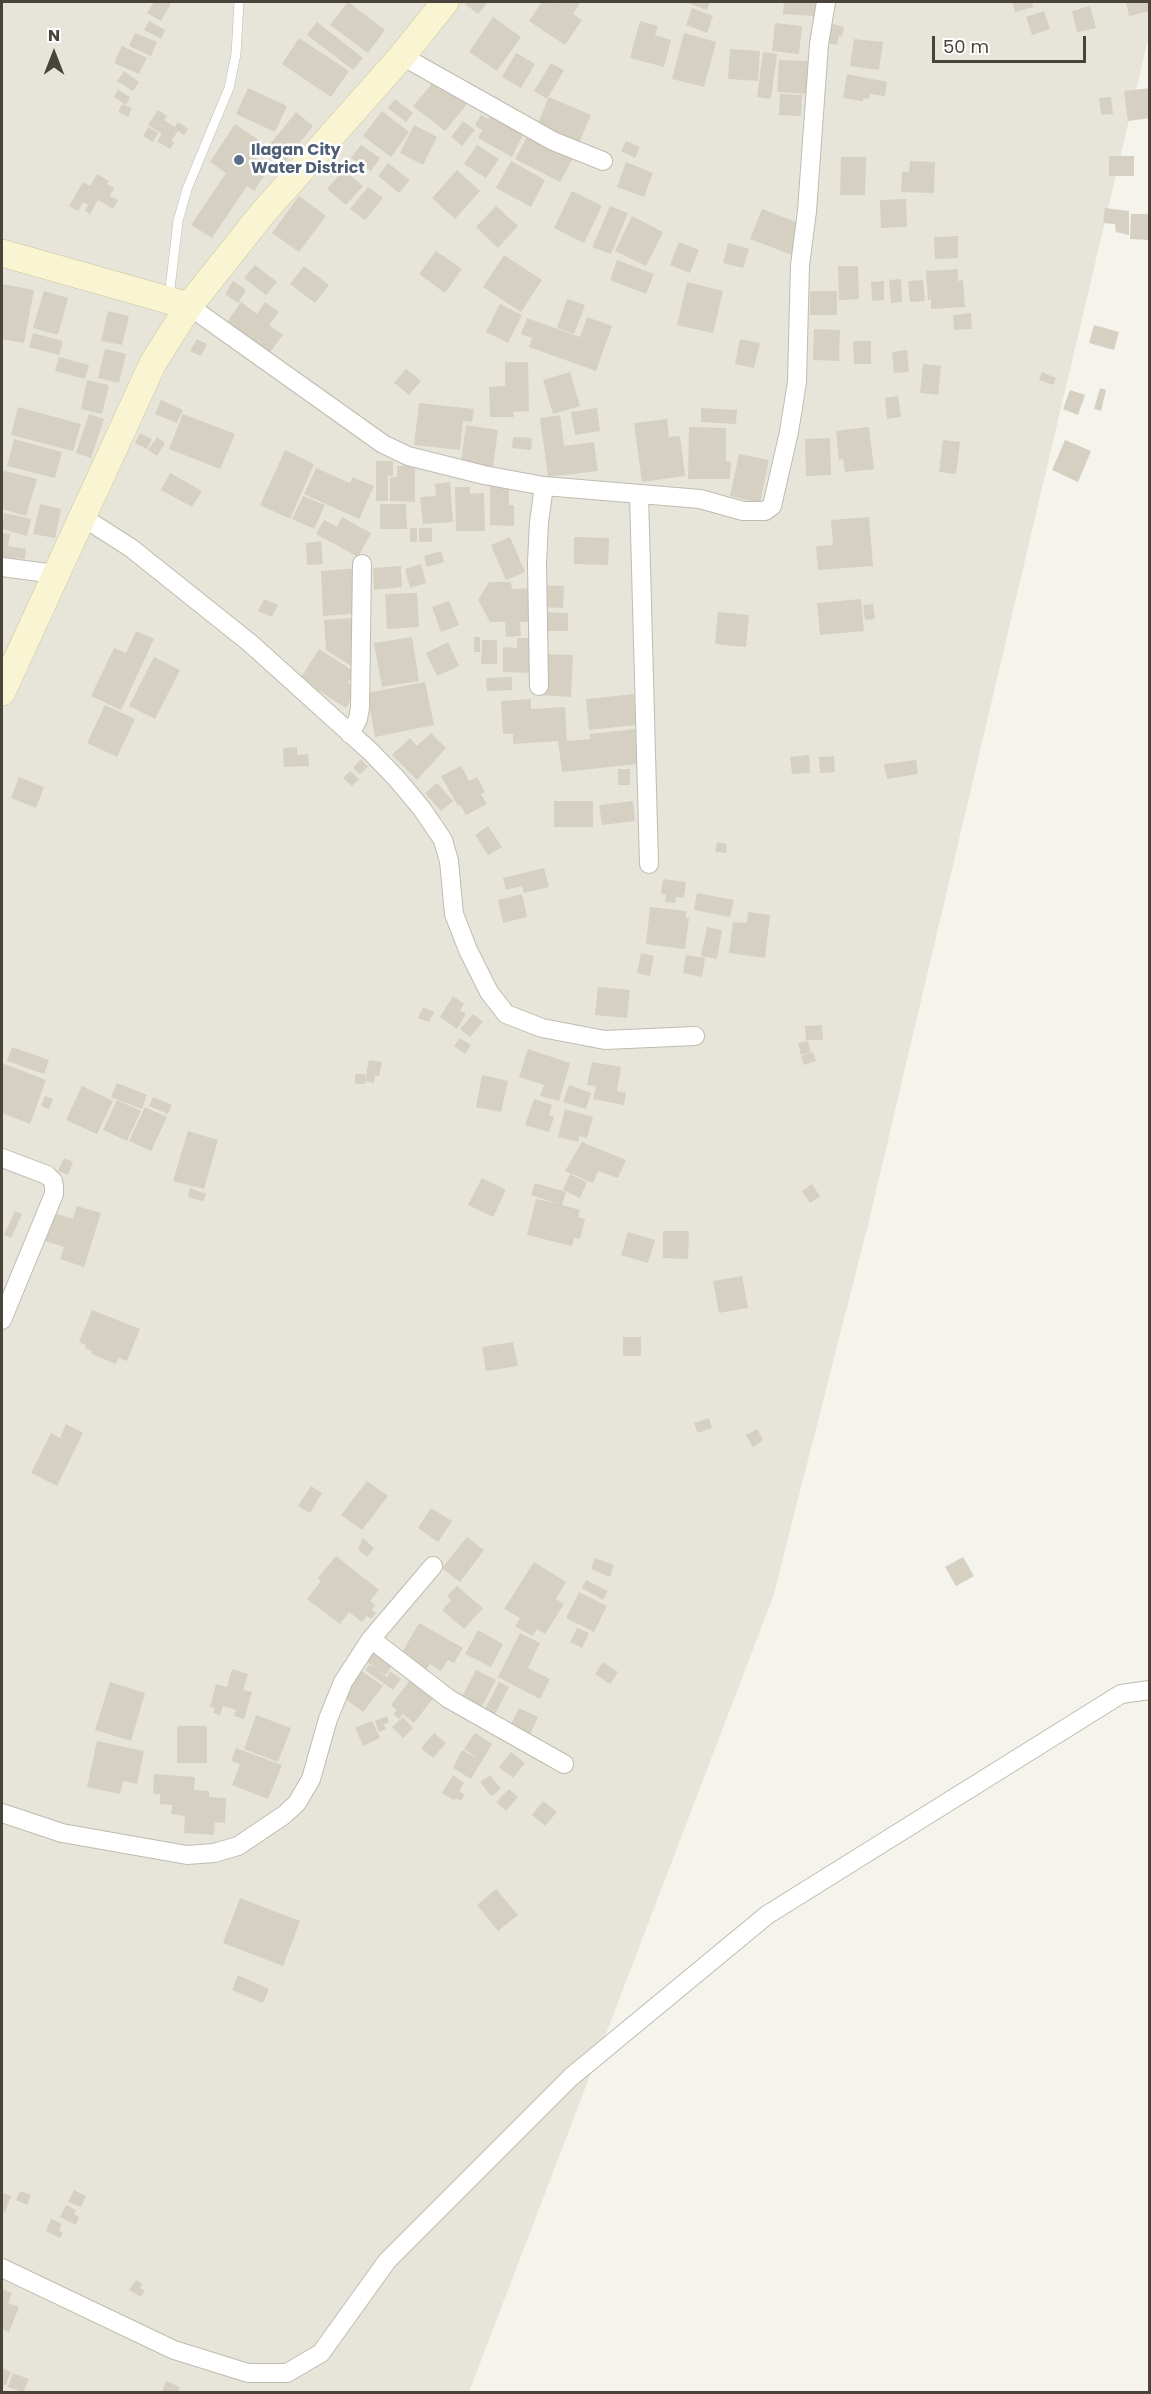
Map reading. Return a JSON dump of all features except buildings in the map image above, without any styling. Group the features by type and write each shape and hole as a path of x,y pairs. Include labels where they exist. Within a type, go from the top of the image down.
{"main road":[{"path":"2,692 179,302 262,214 402,56 445,2"},
{"path":"2,253 179,302"}],"street":[{"path":"179,302 383,444 408,456 484,475 544,486 700,499 743,511 765,511 772,506 789,432 797,382 800,265 808,203 819,44 826,2"},
{"path":"402,56 553,141 603,161"},
{"path":"539,687 537,563 544,486"},
{"path":"639,494 649,864"},
{"path":"81,516 131,548 250,643 371,752 397,779 422,809 443,840 449,861 454,914 468,950 489,992 506,1014 542,1028 605,1040 695,1036"},
{"path":"350,734 358,719 360,708 362,564"},
{"path":"2,567 55,574"},
{"path":"2,1158 47,1175 53,1181 54,1194 2,1320"},
{"path":"2,1814 62,1833 187,1855 214,1853 238,1845 284,1815 297,1803 310,1779 328,1719 343,1682 371,1639 433,1566"},
{"path":"371,1639 449,1699 564,1764"},
{"path":"2,2268 174,2350 248,2373 286,2373 321,2353 387,2261 571,2077 767,1915 1121,1694 1149,1690"}],"lane":[{"path":"179,302 178,221 187,189 229,88 236,54 239,2"}],"shaded area":[{"path":"2,2 1149,2 1149,35 868,1225 773,1597 469,2392 2,2392"}],"place":[{"name":"Ilagan City Water District","path":"239,160"}]}
